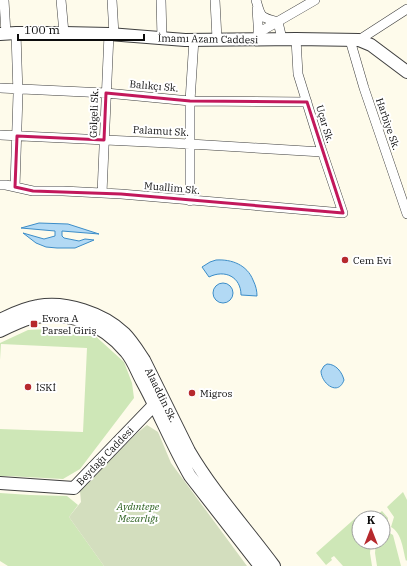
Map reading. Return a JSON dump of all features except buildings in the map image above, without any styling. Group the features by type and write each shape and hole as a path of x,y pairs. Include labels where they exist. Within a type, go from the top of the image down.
{"street":[{"path":"4,0 17,89 15,187"},
{"path":"61,0 64,33"},
{"name":"Gölgeli Sk.","path":"102,193 112,0"},
{"path":"161,0 162,38"},
{"path":"215,0 217,39"},
{"path":"256,0 260,14 263,18 278,22"},
{"path":"256,0 259,36"},
{"path":"259,36 278,22 315,0"},
{"path":"354,40 406,11"},
{"path":"278,22 282,39"},
{"name":"İmamı Azam Caddesi","path":"8,33 64,33 185,40 259,36 282,39 354,40 371,45 407,72"},
{"path":"190,200 190,101 194,39"},
{"name":"Uçar Sk.","path":"296,39 298,74 343,213"},
{"name":"Harbiye Sk.","path":"354,40 364,88 407,214"},
{"path":"391,60 407,64"},
{"name":"Balıkçı Sk.","path":"0,88 106,93 190,101 307,102"},
{"name":"Palamut Sk.","path":"0,135 322,152"},
{"name":"Muallim Sk.","path":"0,185 33,191 102,193 343,213"},
{"name":"Alaaddin Sk.","path":"0,320 15,313 37,306 57,305 93,313 111,322 120,329 136,347 144,360 181,460 190,476 246,550 259,555 274,566"},
{"name":"Alaaddin Sk.","path":"0,331 17,322 31,318 47,316 65,317 82,320 97,327 113,338 127,353 159,402 197,466 216,491 259,555"},
{"name":"Beydağı Caddesi","path":"0,483 74,488 159,402"}],"highlighted area":[{"path":"106,93 190,101 307,102 343,213 121,194 33,191 15,187 17,136 104,140"}],"green space":[{"path":"71,328 92,333 124,362 132,383 134,398 80,469 63,479 0,476 0,429 83,432 87,348 1,344 0,360 0,343 28,330"},
{"name":"Aydıntepe Mezarlığı","path":"147,425 158,432 171,463 247,566 104,566 69,517 81,502 80,491 136,434"},
{"path":"403,492 407,500 406,561 400,537 391,527 394,517 391,510 387,507"},
{"path":"0,493 67,496 78,505 69,517 104,566 8,566 0,561"},
{"path":"351,522 351,550 370,550 372,566 343,566 334,556 326,565 316,553"},
{"path":"391,534 393,535 401,566 377,566 375,550 391,550"}],"water":[{"path":"39,223 68,224 99,234 62,231 62,236 64,238 79,241 85,239 94,240 75,248 46,247 36,243 23,233 44,239 55,236 55,231 21,228"},
{"path":"216,260 233,262 247,270 253,280 257,296 241,295 238,283 231,276 226,274 209,277 202,267"},
{"path":"223,283 230,286 233,293 230,300 223,303 216,300 213,293 216,286"},
{"path":"327,364 336,367 342,374 344,380 338,387 334,388 327,384 322,376 321,371"}],"place":[{"name":"Cem Evi","path":"345,260"},
{"name":"Evora A Parsel Giriş","path":"34,324"},
{"name":"İSKİ","path":"28,387"},
{"name":"Migros","path":"192,393"}]}
